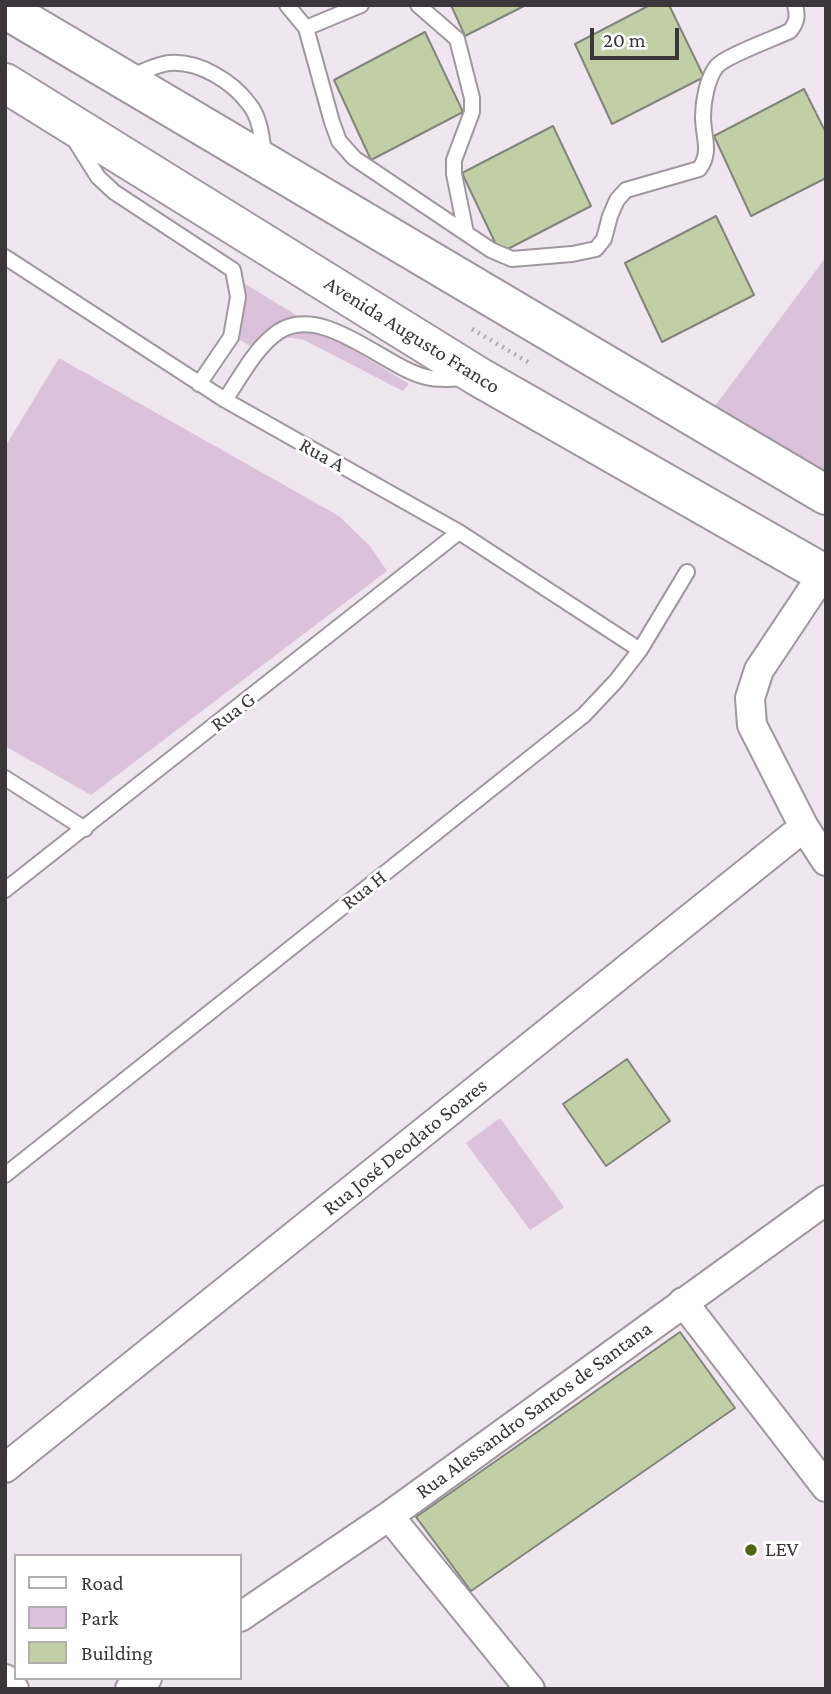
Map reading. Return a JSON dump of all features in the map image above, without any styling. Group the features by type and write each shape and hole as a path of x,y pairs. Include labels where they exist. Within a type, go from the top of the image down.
{"main road":[{"path":"5,9 826,495"},
{"name":"Avenida Augusto Franco","path":"5,83 59,114 479,377 825,574"}],"street":[{"path":"825,574 759,670 750,698 752,725 804,827 826,861"},
{"name":"Rua José Deodato Soares","path":"5,1468 804,827"},
{"name":"Rua Alessandro Santos de Santana","path":"242,1616 389,1516 826,1200"},
{"path":"683,1302 826,1487"},
{"path":"389,1516 530,1689"},
{"path":"5,1679 14,1689"}],"lane":[{"path":"287,5 306,28 339,141 354,158 501,256 512,259 572,254 596,249 604,239 617,200 626,190 699,169 704,163 707,149 703,117 711,75 719,64 790,31 796,23 795,5"},
{"path":"306,28 361,5"},
{"path":"418,5 457,39 472,98 472,112 458,144 453,173 466,233"},
{"path":"124,79 174,63 194,64 225,82 250,104 261,131 264,163"},
{"path":"59,114 88,163 114,192 233,270 238,297 231,337 200,384"},
{"name":"Rua A","path":"5,257 225,400 459,533 640,650"},
{"path":"225,400 257,353 278,332 305,324 324,326 425,377 479,377"},
{"name":"Rua G","path":"5,890 459,533"},
{"name":"Rua H","path":"5,1175 584,715 640,650 687,572"},
{"path":"5,778 85,828"}],"green space":[{"path":"826,257 826,479 709,414"},
{"path":"237,279 409,384 403,391 304,340 279,339 256,350 237,338"},
{"path":"59,358 339,516 370,546 387,571 91,795 5,746 5,447"},
{"path":"500,1118 564,1207 530,1230 466,1143"}],"building":[{"path":"451,5 526,5 465,36"},
{"path":"650,5 669,5 704,77 612,124 575,44"},
{"path":"425,32 463,112 371,160 334,80"},
{"path":"804,89 826,133 826,178 751,216 714,136"},
{"path":"553,126 591,206 500,253 462,173"},
{"path":"716,216 754,295 662,342 625,263"},
{"path":"627,1059 670,1121 606,1166 563,1104"},
{"path":"680,1332 735,1408 471,1591 416,1517"}],"place":[{"name":"LEV","path":"751,1550"}]}
